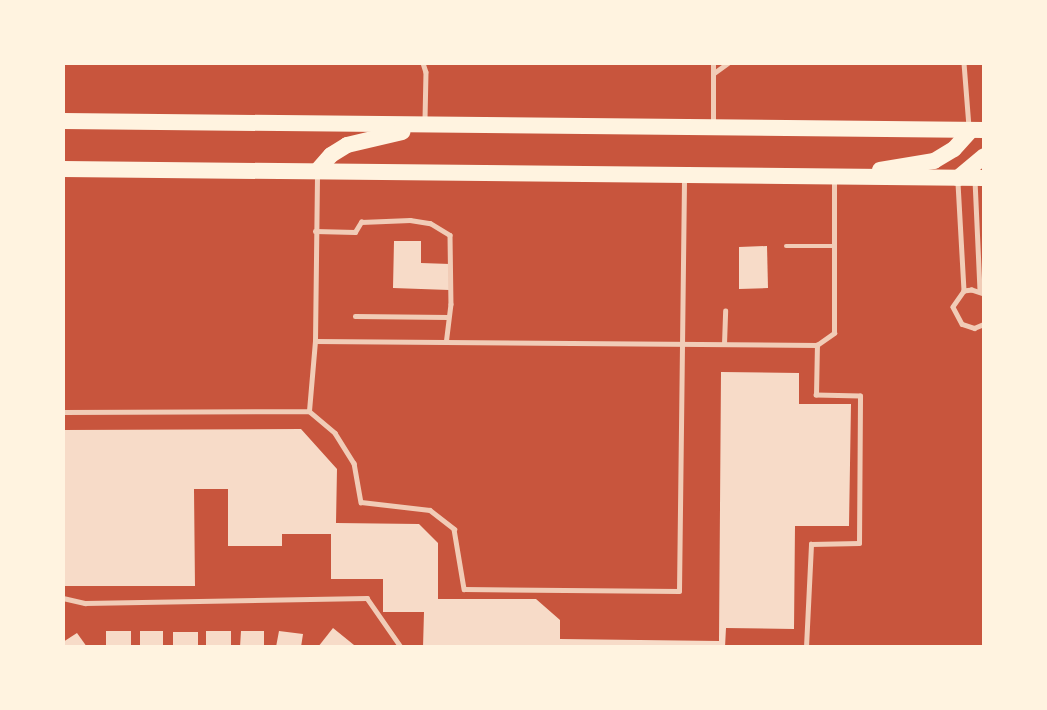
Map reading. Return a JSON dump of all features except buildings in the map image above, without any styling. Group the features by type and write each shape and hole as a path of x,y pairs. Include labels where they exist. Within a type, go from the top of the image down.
{"highway":[{"path":"63,121 977,130"},
{"path":"317,171 331,155 347,145 425,126"},
{"path":"839,177 934,160 954,149 977,130"},
{"path":"63,169 972,178 984,156"}],"lane":[{"path":"423,63 426,72 425,126"},
{"path":"713,63 713,129"},
{"path":"713,74 728,63"},
{"path":"964,63 977,130"},
{"path":"309,411 315,341 317,171"},
{"path":"63,412 309,411 335,433 354,463 361,502 430,510 454,529 464,589 680,591 684,176"},
{"path":"315,341 817,345 834,333 834,246 839,177"},
{"path":"972,178 964,291 955,301 957,320 968,327 984,324"},
{"path":"964,291 982,292 972,178"},
{"path":"315,231 355,232 361,222 410,219 430,223 450,235 452,255 446,342"},
{"path":"786,246 834,246"},
{"path":"724,344 725,311"},
{"path":"355,316 448,317"},
{"path":"806,647 811,544 859,543 860,396 816,395 817,345"},
{"path":"63,598 85,603 367,598 401,647"}]}
